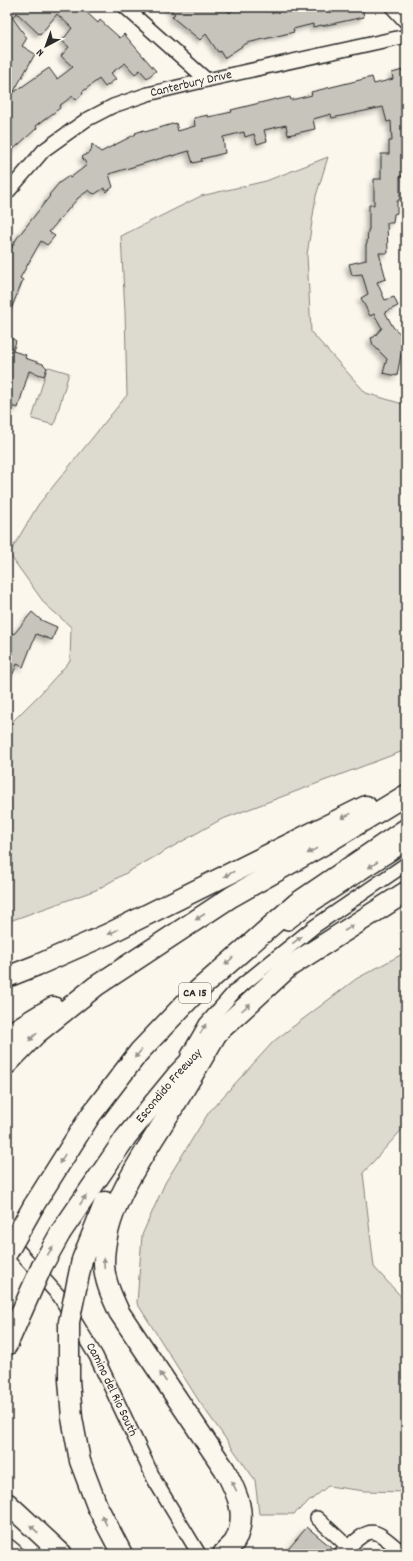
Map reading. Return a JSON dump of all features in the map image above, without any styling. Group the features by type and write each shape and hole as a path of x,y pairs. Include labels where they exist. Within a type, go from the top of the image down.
{"highway":[{"path":"7,977 108,934 406,787"},
{"path":"7,1064 41,1030 96,986 231,897 330,841 406,795"},
{"name":"CA 15","path":"9,1244 90,1116 139,1052 196,992 297,902 406,829"},
{"name":"Escondido Freeway","path":"7,1345 42,1266 61,1232 126,1137 177,1075 217,1033 290,966 406,892"},
{"path":"7,1035 51,1008 96,986"},
{"path":"217,1033 151,1142 128,1184 109,1224 105,1245 104,1265 110,1292 119,1312 226,1470 237,1492 242,1516 235,1541 222,1554"},
{"path":"122,1554 97,1506 80,1461 72,1418 69,1380 69,1322 82,1260 103,1205 133,1153 174,1106"},
{"path":"7,1503 62,1554"},
{"path":"7,1549 13,1554"}],"street":[{"path":"125,7 207,80"},
{"path":"392,7 406,22"},
{"name":"Canterbury Drive","path":"7,193 44,150 86,120 114,106 148,94 406,36"},
{"path":"246,946 267,940 306,909 406,844"},
{"path":"177,1075 206,1024 235,992 315,926 406,864"},
{"name":"Camino del Rio South","path":"9,1244 60,1297 96,1356 155,1481 199,1554"},
{"path":"317,1518 344,1543 344,1551"},
{"path":"344,1551 363,1534 374,1532 380,1533 404,1554"}],"shaded area":[{"path":"328,157 316,196 307,255 311,332 366,393 406,405 406,750 220,820 96,890 7,922 7,727 70,661 71,627 45,604 9,554 38,505 127,395 121,236 201,196 266,181"},
{"path":"49,367 69,373 54,425 32,419 47,368"},
{"path":"406,952 406,1125 363,1173 374,1267 406,1302 406,1492 365,1491 328,1486 294,1514 259,1514 255,1480 199,1401 137,1303 142,1235 165,1183 209,1112 274,1041 356,979"}],"building":[{"path":"7,7 81,7 98,23 100,20 120,38 124,34 156,71 147,78 140,70 135,74 125,63 111,73 116,79 105,87 99,79 82,92 83,94 76,100 73,96 36,126 37,128 7,155","holes":["17,13 40,35 57,14 72,28 62,41 69,47 61,56 73,67 57,79 49,68 13,93 35,54 22,46 27,38 12,17"]},
{"path":"167,7 223,7 230,13 235,7 271,7 272,14 283,7 287,10 301,7 362,7 364,17 322,26 313,27 313,24 293,29 294,32 247,43 224,58 206,34 200,40 172,17 175,14"},
{"path":"406,69 406,149 404,149 404,176 400,176 400,199 397,201 397,213 394,214 393,223 387,223 388,253 379,253 386,279 377,282 385,300 394,297 398,306 385,312 393,327 406,339 406,349 401,354 397,376 383,373 387,359 373,345 371,338 374,337 382,328 374,314 370,316 361,298 368,294 362,274 352,275 349,264 366,260 366,244 369,230 369,205 374,205 374,179 381,179 381,154 389,154 389,141 392,141 391,121 387,122 383,107 332,118 331,114 313,119 315,129 288,135 286,125 264,130 267,141 257,144 254,134 245,137 244,132 223,137 225,153 201,159 202,161 193,163 189,151 109,174 113,187 106,192 104,188 95,194 89,190 78,198 49,232 55,236 47,245 41,241 20,278 23,280 7,319 7,256 17,238 59,183 69,176 70,178 87,165 82,157 91,151 92,144 101,152 136,134 135,133 144,130 145,132 176,123 178,131 195,126 194,118 232,112 231,110 276,99 290,97 291,100 312,95 311,92 372,77 374,84 393,79 392,73"},
{"path":"7,335 16,341 13,351 26,355 25,358 43,364 47,368 44,376 29,371 18,408 7,405"},
{"path":"32,612 41,620 57,627 52,640 36,634 23,667 17,664 7,688 7,631 14,634"},
{"path":"307,1527 331,1547 325,1554 284,1554"}]}
